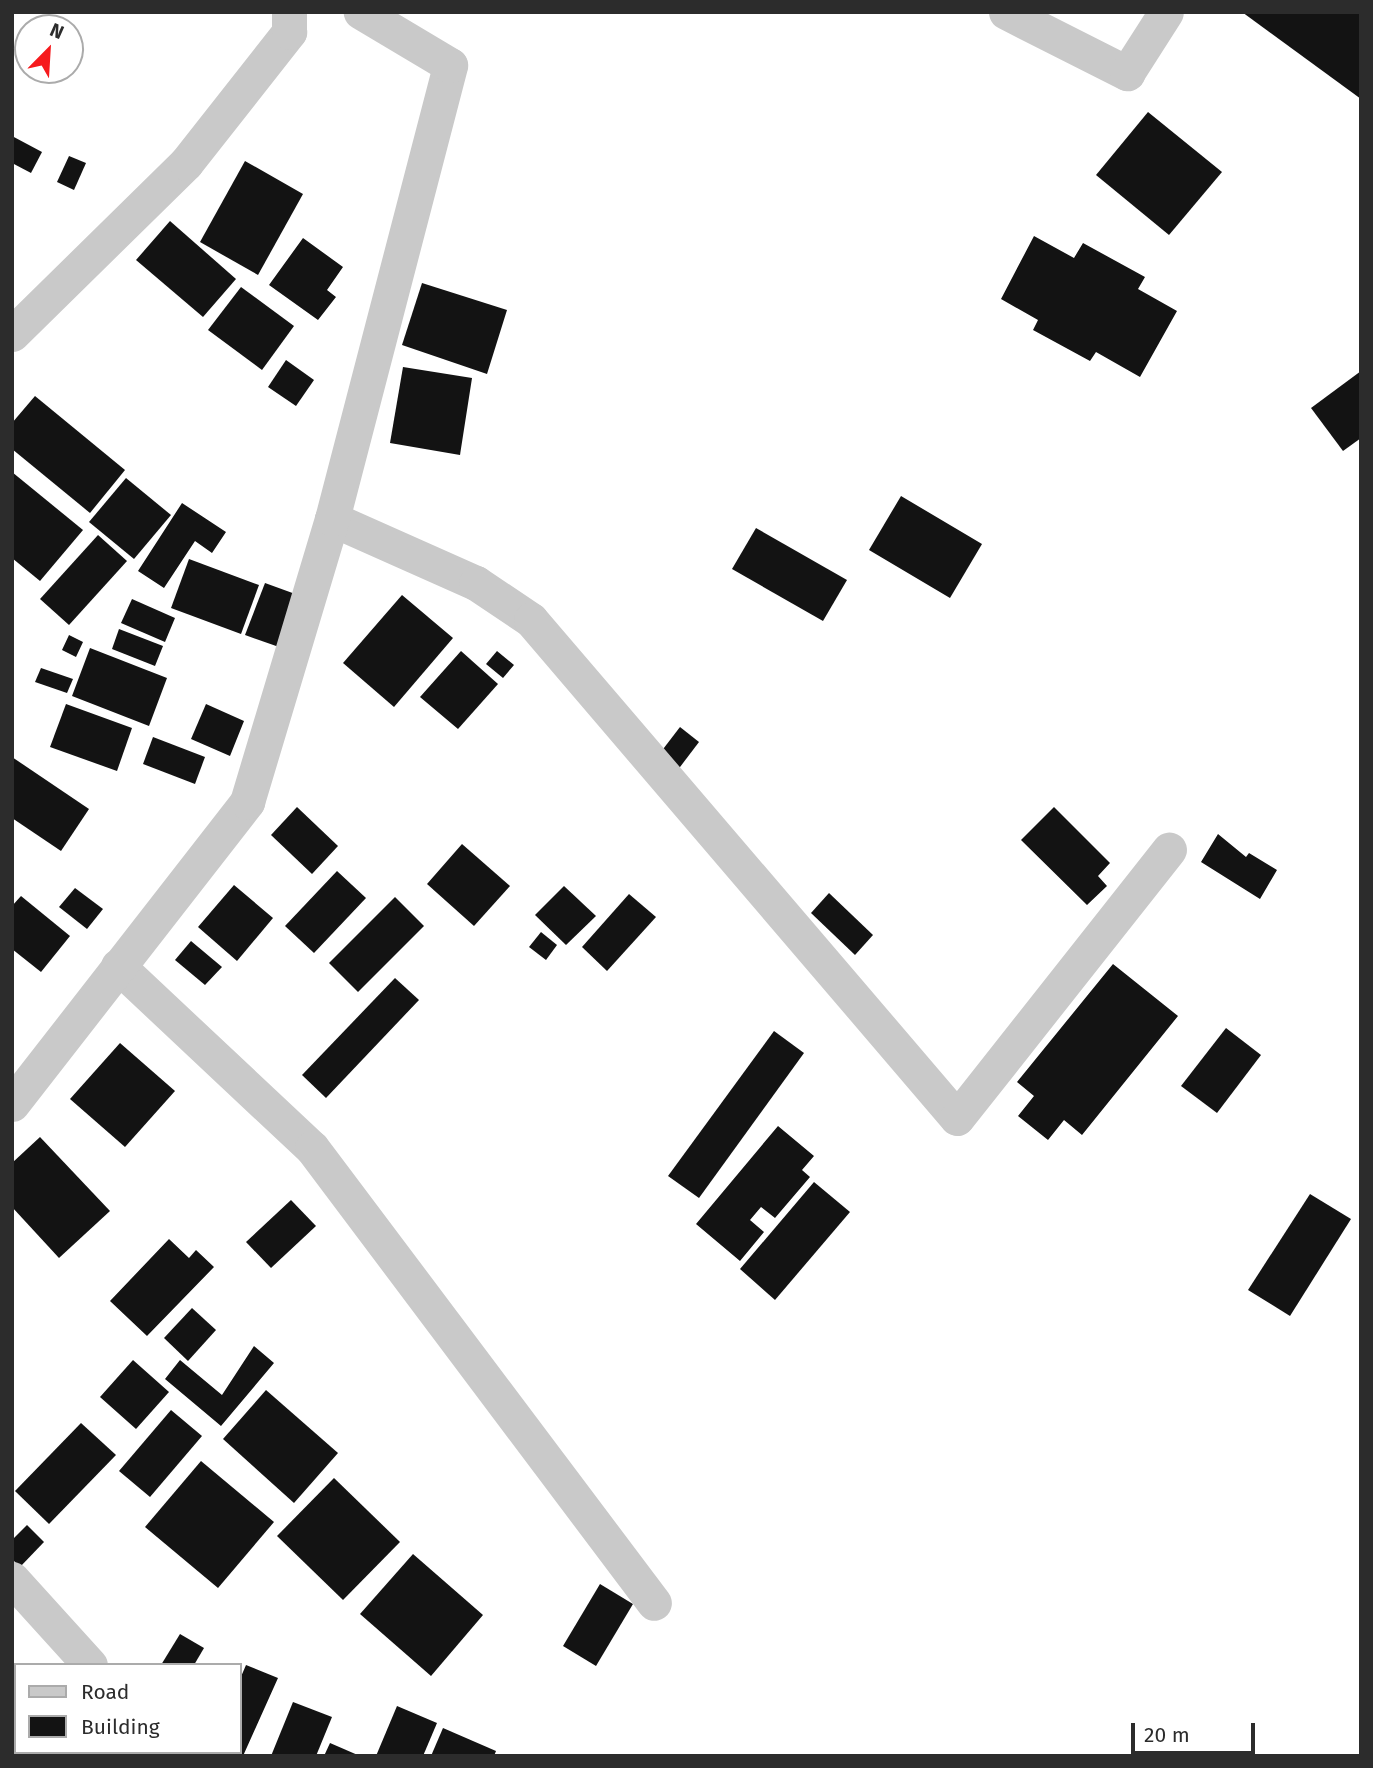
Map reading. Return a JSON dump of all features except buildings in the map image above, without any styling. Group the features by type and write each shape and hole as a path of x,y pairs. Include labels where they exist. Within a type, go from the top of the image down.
{"street":[{"path":"12,334 187,163 289,32 289,12"},
{"path":"12,1104 247,802 332,519 450,65 360,12"},
{"path":"1006,12 1127,73 1166,12"},
{"path":"332,519 475,583 531,620 957,1118 1168,850"},
{"path":"118,966 312,1148 654,1603"},
{"path":"12,1579 88,1663"}]}
